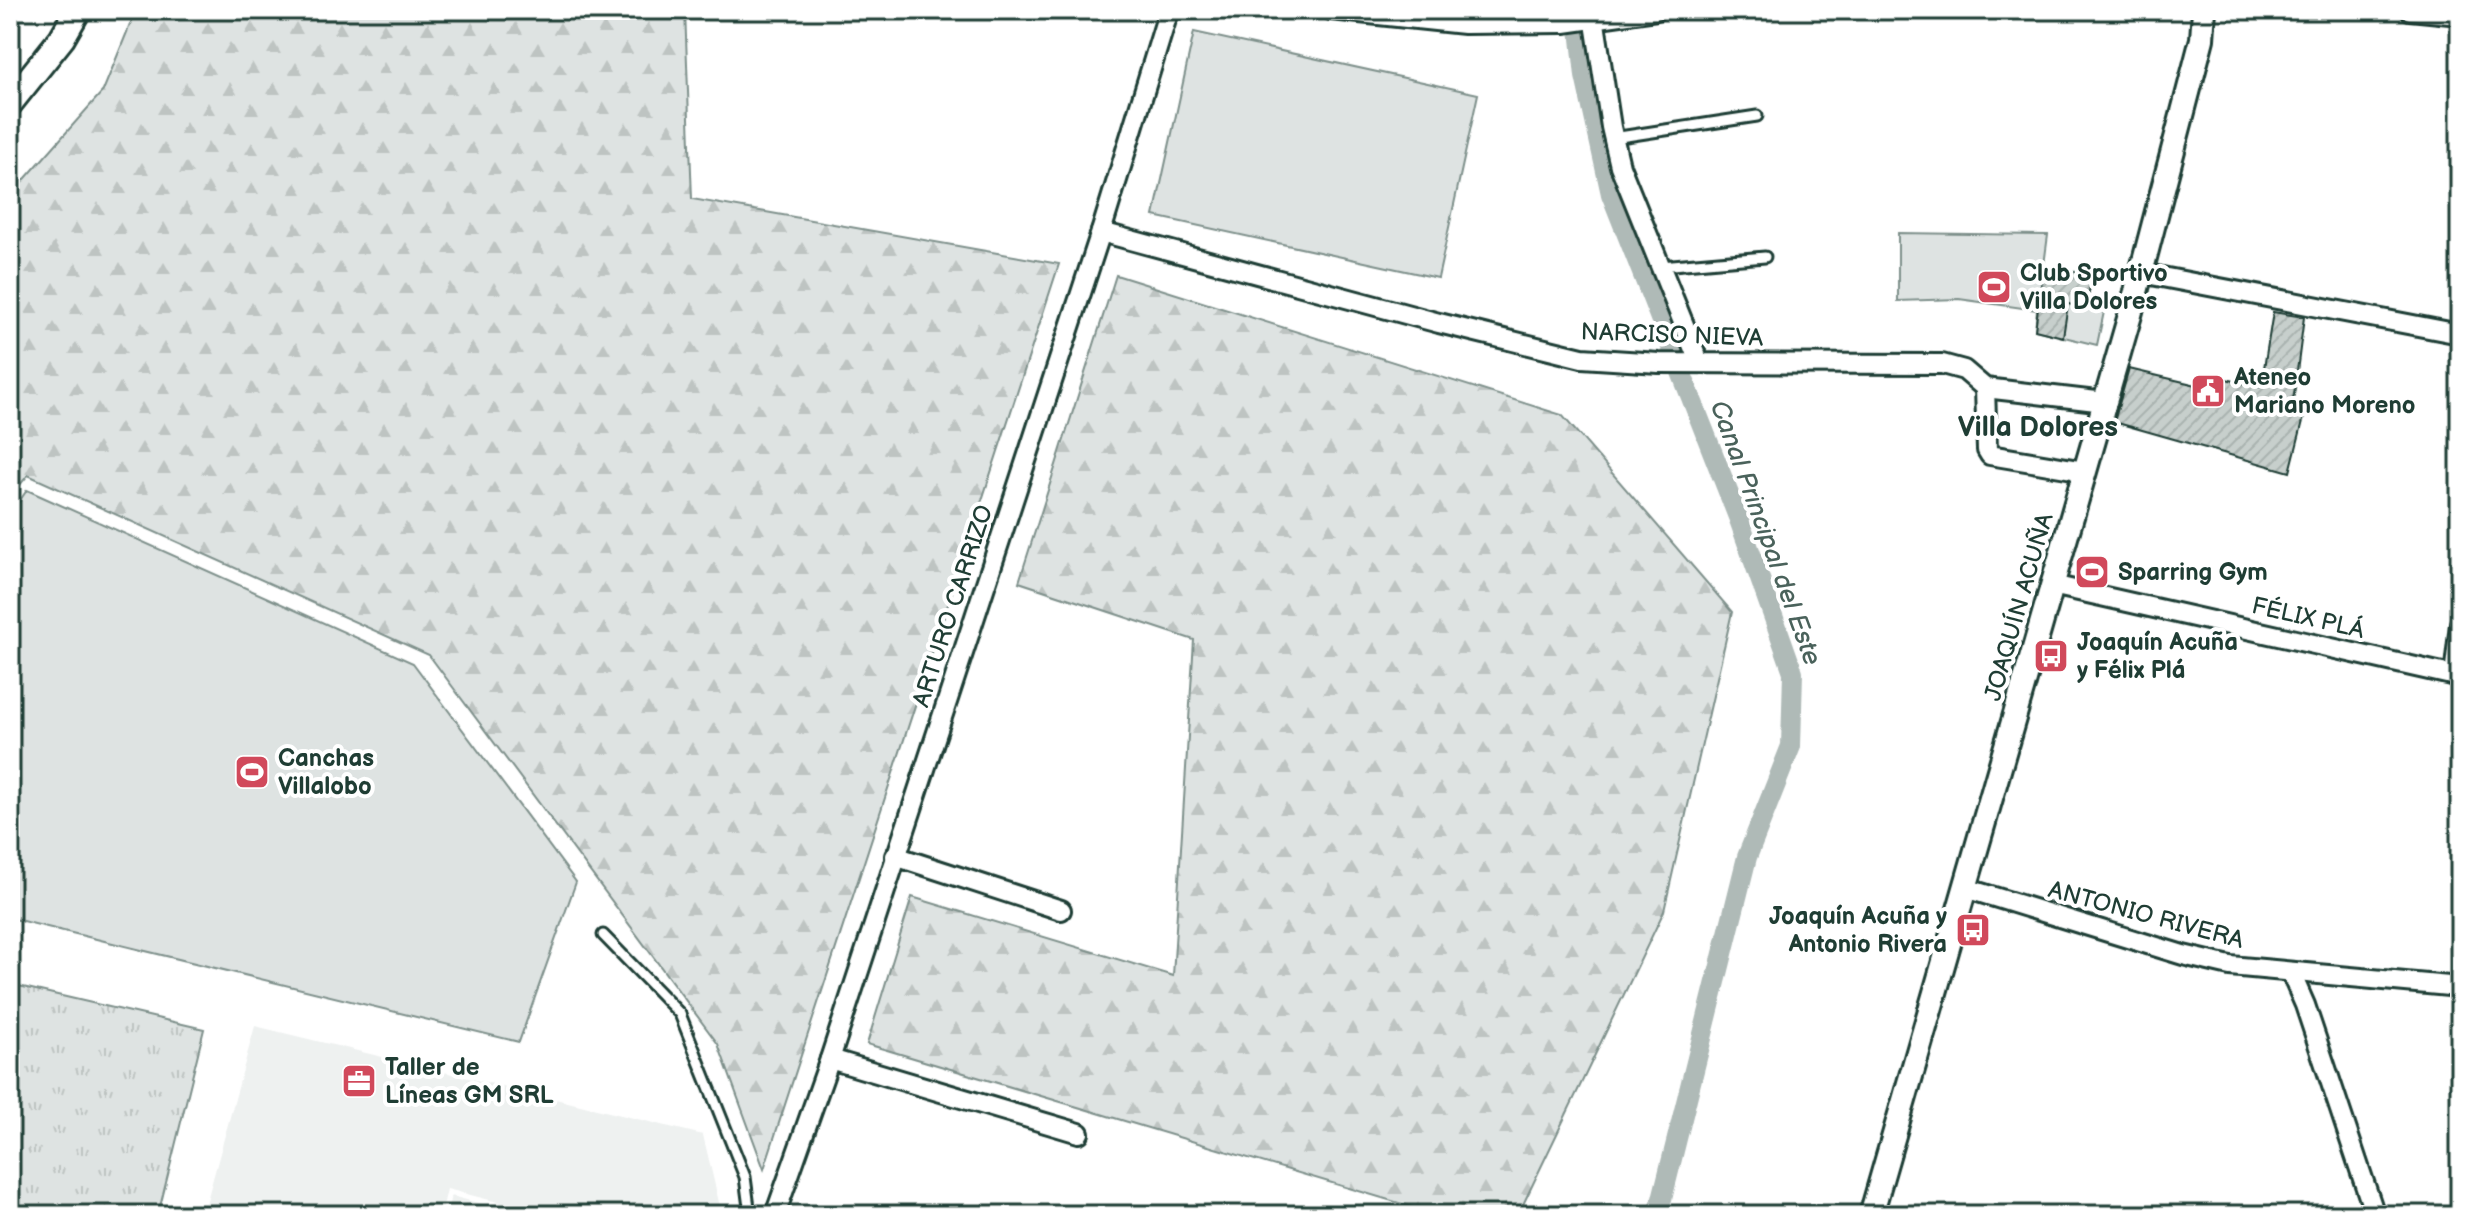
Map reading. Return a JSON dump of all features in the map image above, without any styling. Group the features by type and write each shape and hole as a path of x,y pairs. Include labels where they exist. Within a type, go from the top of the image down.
{"main road":[{"path":"10,103 62,38 78,10"}],"street":[{"name":"ARTURO CARRIZO","path":"775,1215 830,1059 1101,232 1169,10"},
{"path":"1331,10 1464,24 1564,23 1593,15 1656,10"},
{"name":"JOAQUÍN ACUÑA","path":"1871,1215 2141,273 2202,39 2204,10"},
{"path":"2410,10 2460,15"},
{"path":"1593,15 1620,166 1699,362"},
{"name":"NARCISO NIEVA","path":"1101,232 1582,358 1659,363 1942,364 1964,370 1985,388 2105,402"},
{"path":"2141,273 2460,334"},
{"path":"1985,388 1987,450 1990,455 2085,471"},
{"name":"FÉLIX PLÁ","path":"2052,585 2457,677"},
{"path":"2457,677 2460,624"},
{"path":"895,856 1061,910"},
{"name":"ANTONIO RIVERA","path":"1965,888 2183,955 2230,966 2460,987"},
{"path":"2291,973 2305,1005 2375,1215"},
{"path":"830,1059 1079,1133"}],"lane":[{"path":"1613,138 1757,116"},
{"path":"1661,266 1765,257"},
{"path":"603,935 680,1014 745,1177 750,1215"}],"shaded area":[{"name":"Taller de Líneas GM SRL","path":"255,1026 703,1135 722,1215 548,1215 447,1189 441,1215 203,1215"},
{"path":"451,1196 525,1215 446,1215"}],"green space":[{"path":"136,10 685,10 692,199 1059,264 764,1169 718,1044 429,655 28,475 10,497 10,196 103,91"},
{"path":"1194,32 1478,94 1438,278 1154,216"},
{"name":"Club Sportivo Villa Dolores","path":"1898,233 2048,235 2044,265 2092,275 2087,303 2105,307 2097,345 2035,330 2037,310 1959,299 1898,301"},
{"path":"1116,275 1562,415 1732,612 1664,911 1518,1215 1439,1215 867,1044 912,897 1173,976 1194,640 1019,582"},
{"name":"Canchas Villalobo","path":"27,490 413,663 576,882 519,1042 10,918 10,515"},
{"path":"10,984 204,1029 158,1215 10,1215"}],"building":[{"path":"2044,265 2092,275 2086,308 2068,304 2063,337 2035,330"},
{"name":"Ateneo Mariano Moreno","path":"2273,312 2304,317 2294,395 2288,413 2304,417 2290,472 2114,422 2129,369 2205,387 2208,375 2261,387"}],"waterway":[{"name":"Canal Principal del Este","path":"1578,10 1585,76 1611,194 1738,517 1793,672 1791,746 1747,857 1658,1215"}],"place":[{"name":"Club Sportivo Villa Dolores","path":"1994,287"},
{"name":"Ateneo Mariano Moreno","path":"2208,391"},
{"name":"Sparring Gym","path":"2092,572"},
{"name":"Joaquín Acuña y Félix Plá","path":"2051,656"},
{"name":"Canchas Villalobo","path":"252,772"},
{"name":"Joaquín Acuña y Antonio Rivera","path":"1973,930"},
{"name":"Taller de Líneas GM SRL","path":"359,1081"}],"district":[{"name":"Villa Dolores","path":"2038,427"}]}
